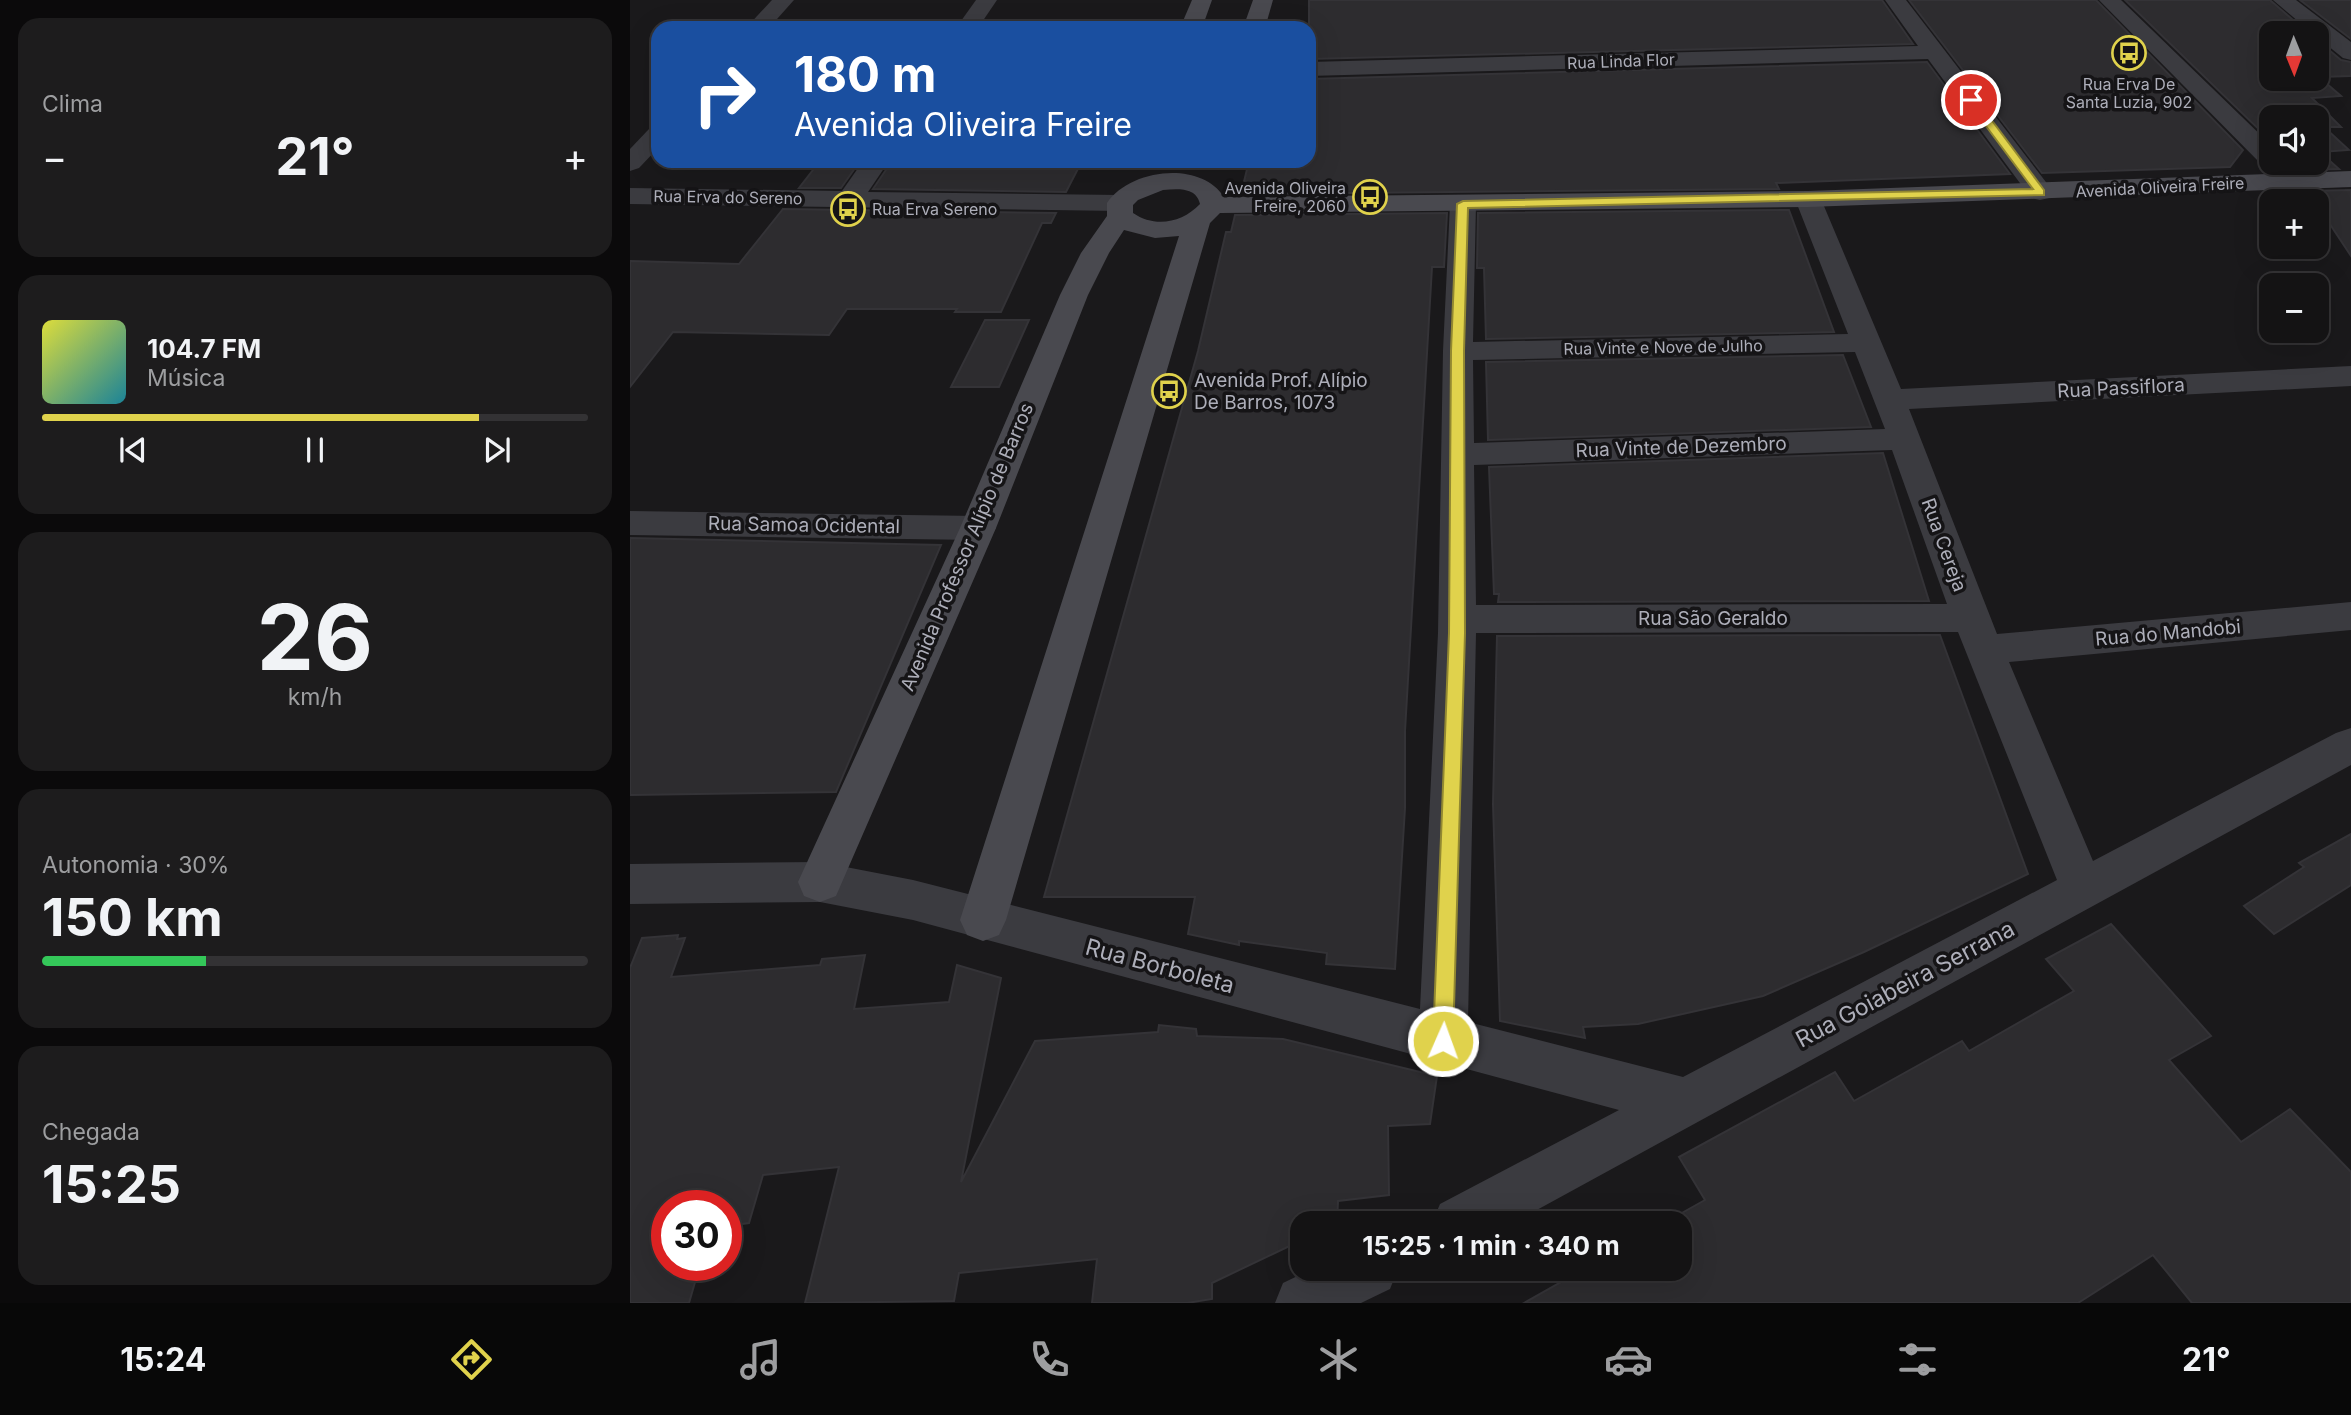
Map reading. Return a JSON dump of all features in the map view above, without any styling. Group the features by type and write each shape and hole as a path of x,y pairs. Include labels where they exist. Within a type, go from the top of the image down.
{"street":[{"path":"764,21 784,0"},
{"path":"972,21 987,0"},
{"path":"1194,21 1202,0"},
{"path":"1256,21 1263,0"},
{"path":"1895,0 2040,192"},
{"path":"2109,0 2259,149"},
{"path":"2283,0 2351,53"},
{"name":"Rua Linda Flor","path":"1316,69 1933,52"},
{"path":"630,163 651,141"},
{"path":"850,199 871,168"},
{"name":"Avenida Professor Alípio de Barros","path":"820,882 978,528 1074,295 1123,204 1138,168"},
{"path":"983,920 1205,205 1212,168"},
{"path":"2286,175 2292,181"},
{"name":"Avenida Oliveira Freire","path":"1205,205 1808,199 2351,179"},
{"path":"1159,182 1192,183 1205,205 1172,229 1151,229 1128,223 1123,204 1159,182"},
{"name":"Rua Erva do Sereno","path":"630,196 1123,204"},
{"name":"Rua Cereja","path":"1808,199 1891,400 1978,634 2083,890"},
{"path":"1443,1041 1456,619 1458,351 1463,204"},
{"name":"Rua Vinte e Nove de Julho","path":"1458,351 1868,343"},
{"path":"2339,377 2351,406"},
{"name":"Rua Passiflora","path":"1891,400 2339,377"},
{"name":"Rua Vinte de Dezembro","path":"1457,455 1905,439"},
{"name":"Rua Samoa Ocidental","path":"630,523 978,528"},
{"name":"Rua do Mandobi","path":"1978,634 2351,616"},
{"name":"Rua São Geraldo","path":"1456,619 1978,634"},
{"name":"Rua Goiabeira Serrana","path":"1481,1211 2351,745"},
{"name":"Rua Borboleta","path":"630,884 820,882 913,900 1683,1102"},
{"path":"1303,1303 1346,1281"}],"building":[{"path":"1309,0 1882,0 1913,44 1316,59 1316,21 1309,21"},
{"path":"1909,0 2096,0 2243,150 2230,167 2042,173"},
{"path":"2125,0 2270,0 2294,21 2259,21 2259,91 2329,91 2329,86 2341,96 2312,98 2319,105 2259,105 2259,129"},
{"path":"2300,0 2351,0 2351,39"},
{"path":"2329,50 2341,60 2351,62 2351,76 2329,77"},
{"path":"1927,62 2010,174 1776,183 1779,189 1241,194 1247,168 1316,168 1316,79"},
{"path":"2329,115 2341,127 2329,127"},
{"path":"2329,132 2349,150 2329,151"},
{"path":"2329,160 2339,169 2329,169"},
{"path":"815,168 855,168 841,188 799,188"},
{"path":"887,168 1078,168 1066,192 873,189"},
{"path":"2351,190 2351,256 2329,223 2329,191"},
{"path":"783,209 1056,213 1051,223 1042,223 1001,312 955,312 957,309 847,309 829,335 673,332 630,387 630,261 739,264"},
{"path":"1789,210 1834,332 1486,339 1484,268 1477,268 1478,213"},
{"path":"1447,213 1444,267 1432,267 1405,731 1405,808 1395,969 1326,964 1327,953 1239,941 1239,945 1188,934 1195,897 1044,897 1198,351 1226,232 1231,232 1235,215"},
{"path":"985,320 1029,320 999,387 951,387"},
{"path":"1843,355 1871,427 1488,440 1486,362"},
{"path":"1883,453 1929,601 1498,602 1499,594 1494,594 1489,467"},
{"path":"630,538 941,545 836,792 630,795"},
{"path":"1940,635 2028,874 1864,952 1763,996 1638,1024 1583,1027 1585,1038 1500,1021 1493,804 1497,636"},
{"path":"2351,834 2351,885 2274,934 2244,906 2304,867 2299,863"},
{"path":"2111,924 2211,1036 2169,1060 2241,1142 2290,1109 2351,1172 2351,1303 2192,1303 2153,1255 2078,1303 1524,1303 1563,1281 1692,1281 1692,1211 1685,1211 1705,1200 1679,1157 1835,1072 1854,1101 1962,1041 1969,1051 2074,991 2046,959"},
{"path":"678,935 677,939 685,938 671,977 820,965 822,959 865,955 854,1009 949,1002 957,965 1001,978 961,1182 1035,1041 1158,1032 1159,1025 1196,1029 1197,1036 1283,1039 1437,1076 1430,1124 1388,1126 1389,1195 1338,1201 1338,1211 1290,1211 1290,1246 1212,1283 1212,1299 1187,1303 1092,1303 1097,1259 959,1273 954,1301 805,1303 839,1167 763,1175 749,1223 742,1224 742,1190 651,1190 651,1281 695,1281 689,1303 630,1303 630,968 642,938"}],"place":[{"name":"Rua Erva De Santa Luzia, 902","path":"2129,53"},
{"name":"Avenida Oliveira Freire, 2060","path":"1370,197"},
{"name":"Rua Erva Sereno","path":"848,209"},
{"name":"Avenida Prof. Alípio De Barros, 1073","path":"1169,391"}],"route":[{"path":"1443,1041 1457,633 1458,351 1463,204 1808,199 2040,192 1971,100"}]}
